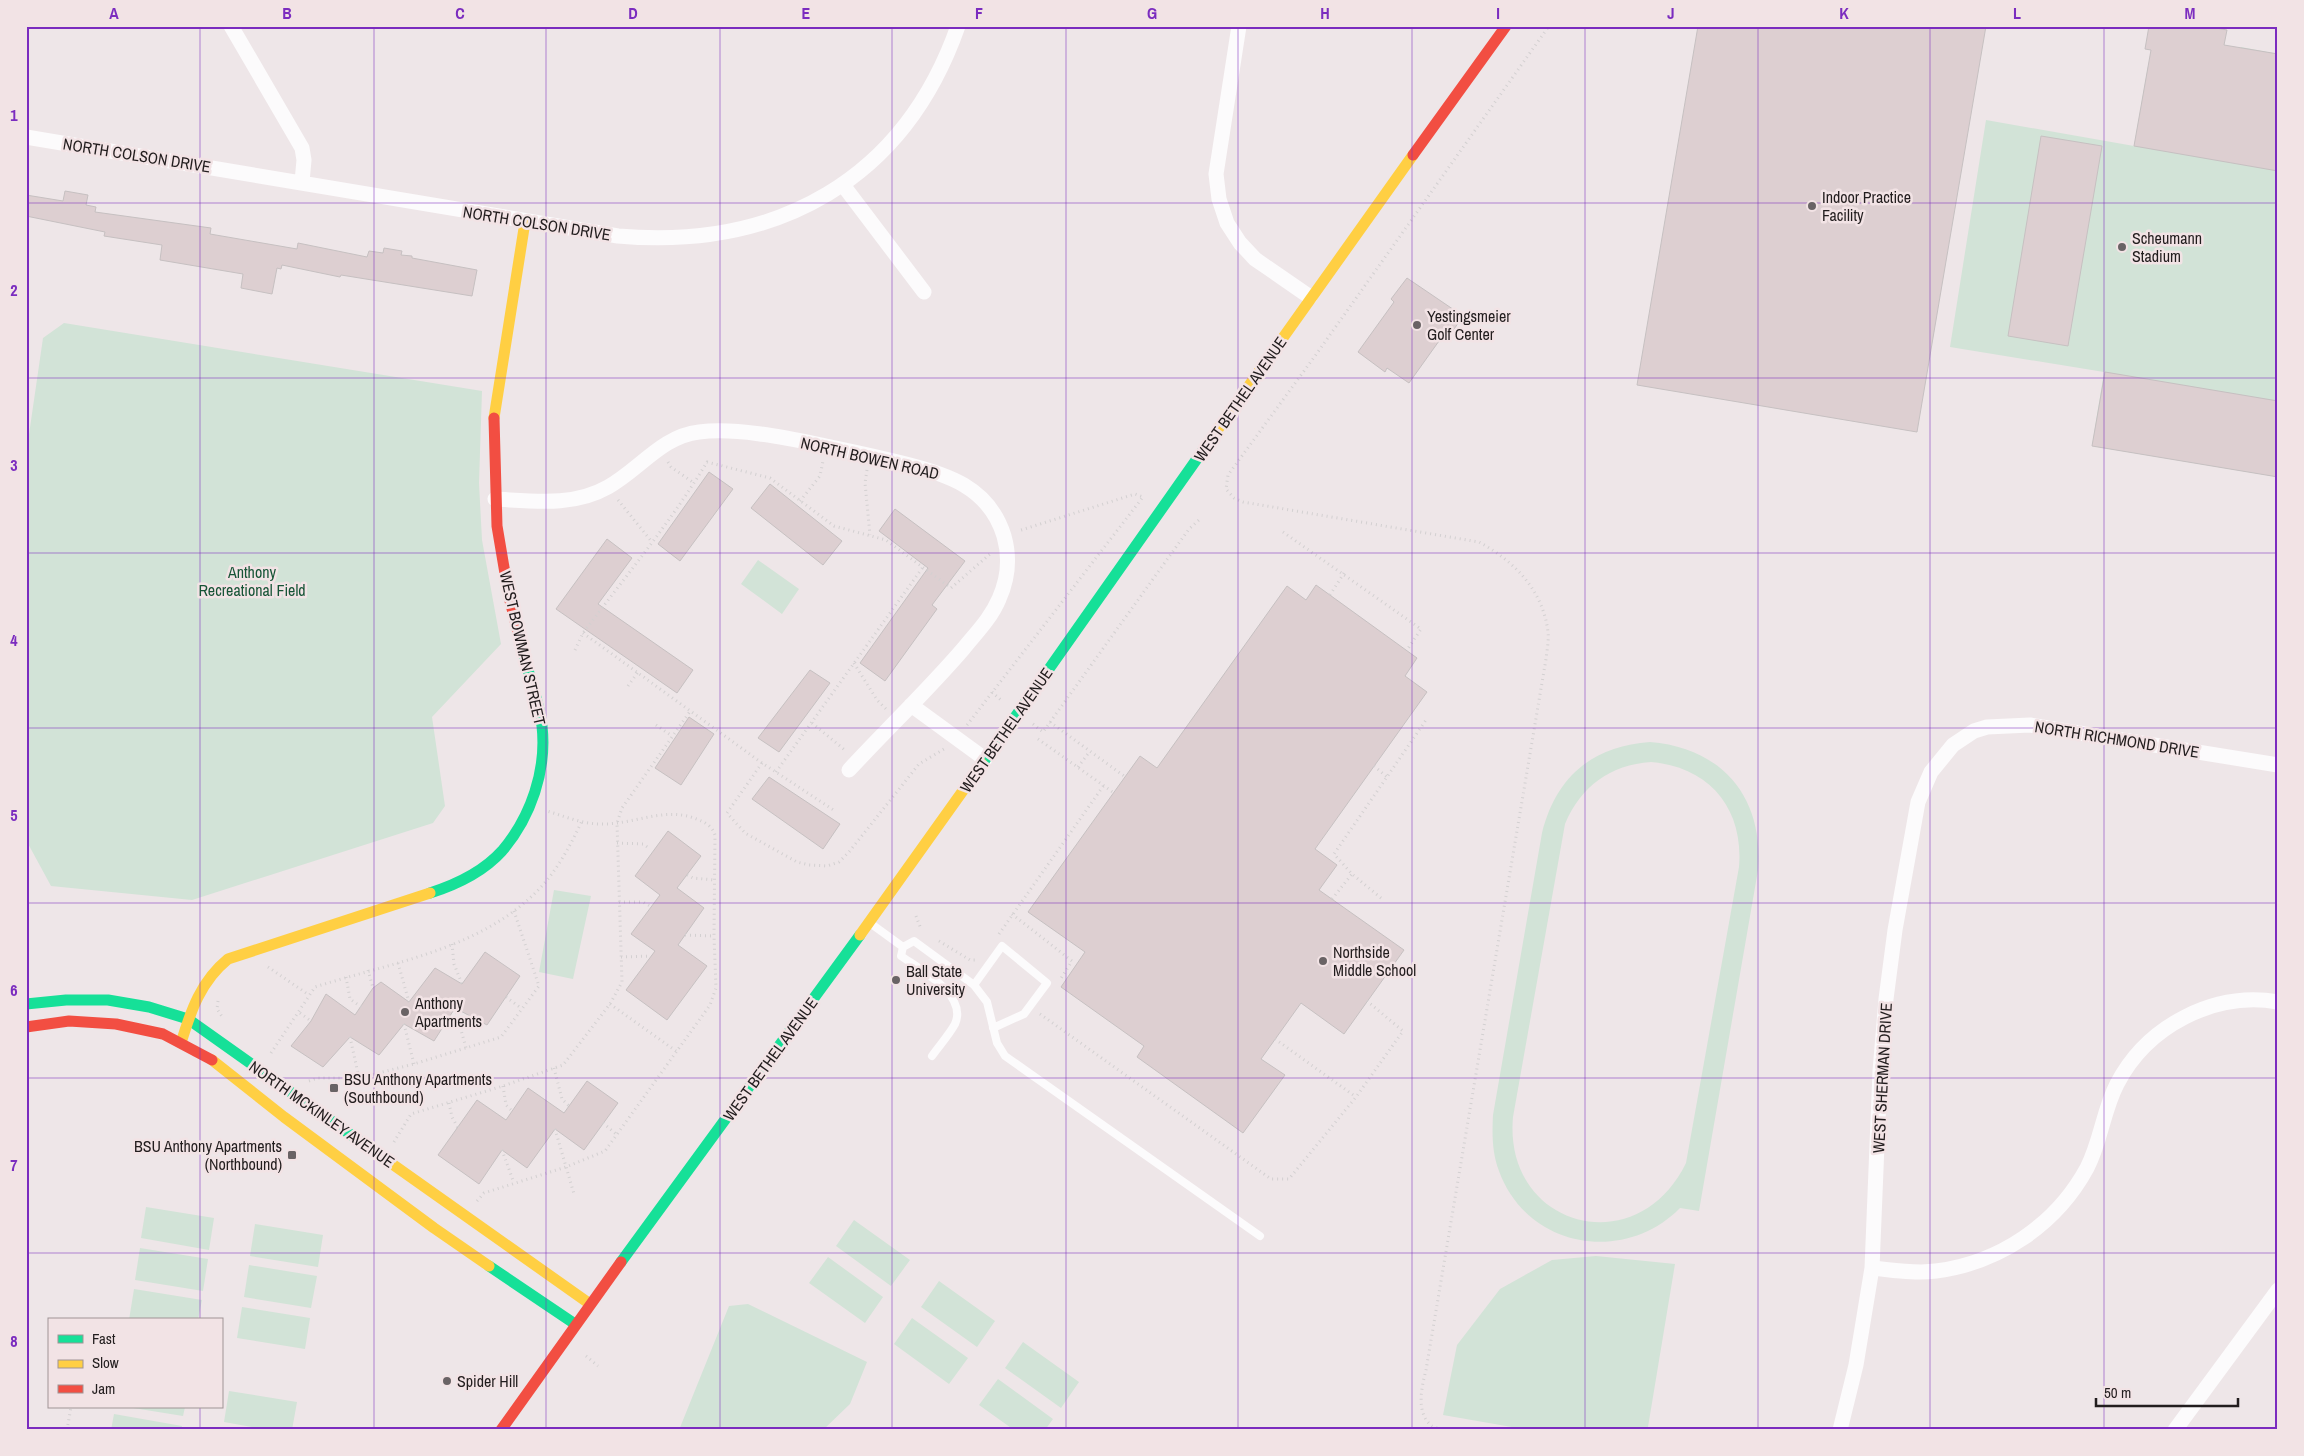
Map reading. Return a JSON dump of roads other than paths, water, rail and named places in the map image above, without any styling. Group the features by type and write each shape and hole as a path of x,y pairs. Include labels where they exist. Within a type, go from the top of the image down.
{"main road":[{"name":"WEST BETHEL AVENUE","path":"501,1430 575,1324 869,923 1214,436 1310,297 1506,26"},
{"name":"WEST BOWMAN STREET","path":"181,1043 201,987 218,966 228,959 450,887 483,868 501,852 513,836 530,804 542,766 542,726 509,596 497,526 494,412 525,222"},
{"name":"NORTH MCKINLEY AVENUE","path":"26,1004 78,1000 132,1004 169,1011 188,1019 590,1304"},
{"name":"NORTH MCKINLEY AVENUE","path":"26,1027 69,1021 116,1024 163,1034 181,1043 215,1062 284,1117 434,1228 575,1324"}],"street":[{"path":"231,26 302,148 304,160 302,182"},
{"name":"NORTH COLSON DRIVE","path":"26,137 302,182 525,222 618,236 653,239 688,238 753,227 793,212 843,185 863,169 899,132 920,105 932,87 945,61 958,26"},
{"path":"1239,26 1216,174 1218,199 1227,223 1240,243 1255,259 1310,297"},
{"path":"843,185 924,292"},
{"name":"NORTH BOWEN ROAD","path":"495,499 560,502 608,488 660,448 686,434 700,432 761,435 870,454 941,473 975,492 993,511 1000,522 1008,556 1004,586 994,610 946,670 854,765"},
{"path":"912,705 985,759"},
{"name":"NORTH RICHMOND DRIVE","path":"1959,740 1974,730 1987,727 2030,724 2278,764"},
{"name":"WEST SHERMAN DRIVE","path":"1840,1430 1858,1356 1872,1268 1881,1062 1886,999 1896,921 1918,802 1931,772 1942,756 1959,740"},
{"path":"1872,1268 1917,1272 1936,1271 1981,1260 2019,1241 2038,1227 2057,1209 2086,1169 2100,1140 2107,1108 2117,1085 2127,1066 2155,1036 2189,1014 2224,1002 2255,999 2278,1002"},
{"path":"2175,1430 2278,1290"}],"lane":[{"path":"869,923 903,947"},
{"path":"932,1056 955,1023 958,1007 951,994 901,956 903,947 914,941 974,985 987,1002 997,1043 1005,1056 1260,1236"},
{"path":"974,985 1002,946 1047,983 1024,1014 993,1028"}],"place":[{"name":"Indoor Practice Facility","path":"1812,206"},
{"name":"Scheumann Stadium","path":"2122,247"},
{"name":"Yestingsmeier Golf Center","path":"1417,325"},
{"name":"Northside Middle School","path":"1323,961"},
{"name":"Ball State University","path":"896,980"},
{"name":"Anthony Apartments","path":"405,1012"},
{"name":"BSU Anthony Apartments (Southbound)","path":"334,1088"},
{"name":"BSU Anthony Apartments (Northbound)","path":"292,1155"},
{"name":"Spider Hill","path":"447,1381"}],"park label":[{"name":"Anthony Recreational Field","path":"252,581"}]}
